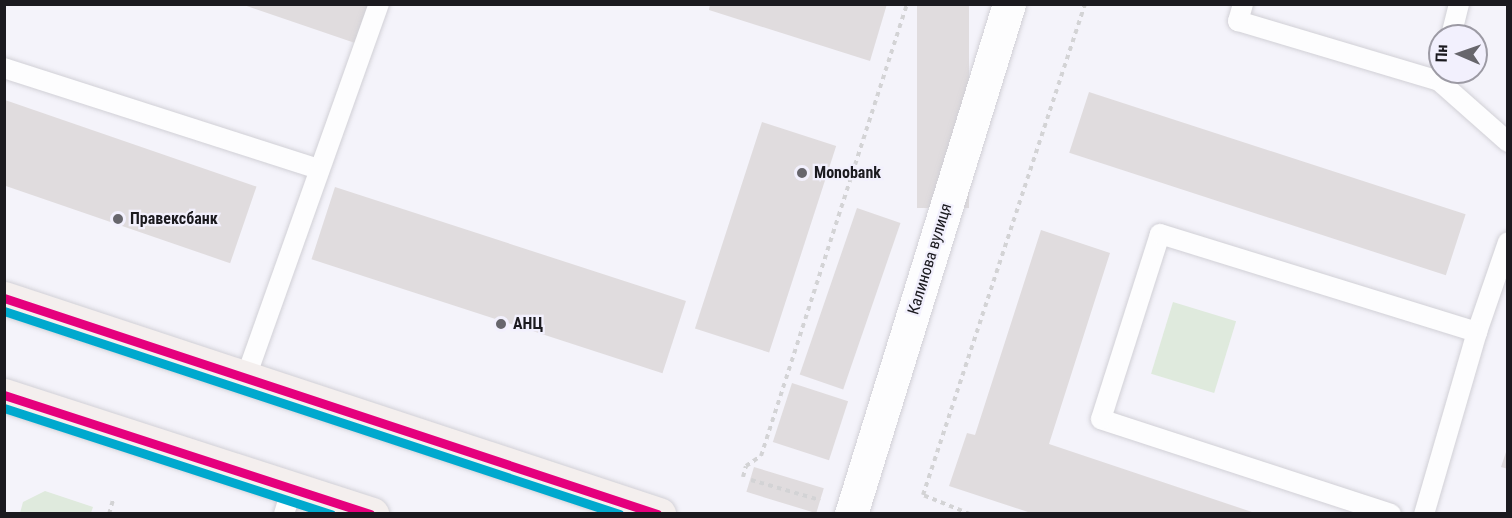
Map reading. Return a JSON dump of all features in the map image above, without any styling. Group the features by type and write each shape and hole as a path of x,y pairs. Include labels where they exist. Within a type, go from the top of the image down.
{"main road":[{"path":"4,298 659,513"},
{"path":"4,395 288,500 372,513"}],"street":[{"name":"Калинова вулиця","path":"851,513 1009,4"}],"lane":[{"path":"246,377 318,169 379,4"},
{"path":"1243,4 1238,21 1428,74"},
{"path":"1454,24 1459,4"},
{"path":"4,68 318,169"},
{"path":"1447,84 1508,142"},
{"path":"1391,513 1101,419 1160,234 1477,332"},
{"path":"1424,513 1477,332 1508,242"}],"path":[{"path":"743,477 746,466 762,456 907,4"},
{"path":"970,513 923,495 1085,4"},
{"path":"751,480 820,500"},
{"path":"109,513 113,500"}],"shaded area":[{"path":"1173,302 1236,321 1214,393 1151,374"},
{"path":"45,491 93,507 91,513 20,513 23,502"}],"building":[{"path":"241,4 368,4 355,43"},
{"path":"710,4 887,4 870,61 709,10"},
{"path":"917,4 969,4 969,208 917,208"},
{"path":"1089,92 1466,214 1446,275 1069,153"},
{"path":"5,100 257,187 230,263 4,185"},
{"path":"762,122 836,146 769,352 695,328"},
{"path":"335,187 686,301 662,373 312,259"},
{"path":"857,208 900,223 843,389 800,374"},
{"path":"1041,230 1110,253 1049,444 1258,514 1034,514 949,486 967,433 975,435"},
{"path":"792,383 848,401 829,460 773,442"},
{"path":"1508,449 1508,469 1501,467"},
{"path":"754,467 824,488 816,513 746,492"}],"transit line":[{"path":"4,298 657,514"},
{"path":"4,311 619,514"},
{"path":"4,395 370,514"},
{"path":"4,408 331,514"}],"place":[{"name":"Monobank","path":"802,173"},
{"name":"Правексбанк","path":"118,219"},
{"name":"АНЦ","path":"501,324"}]}
